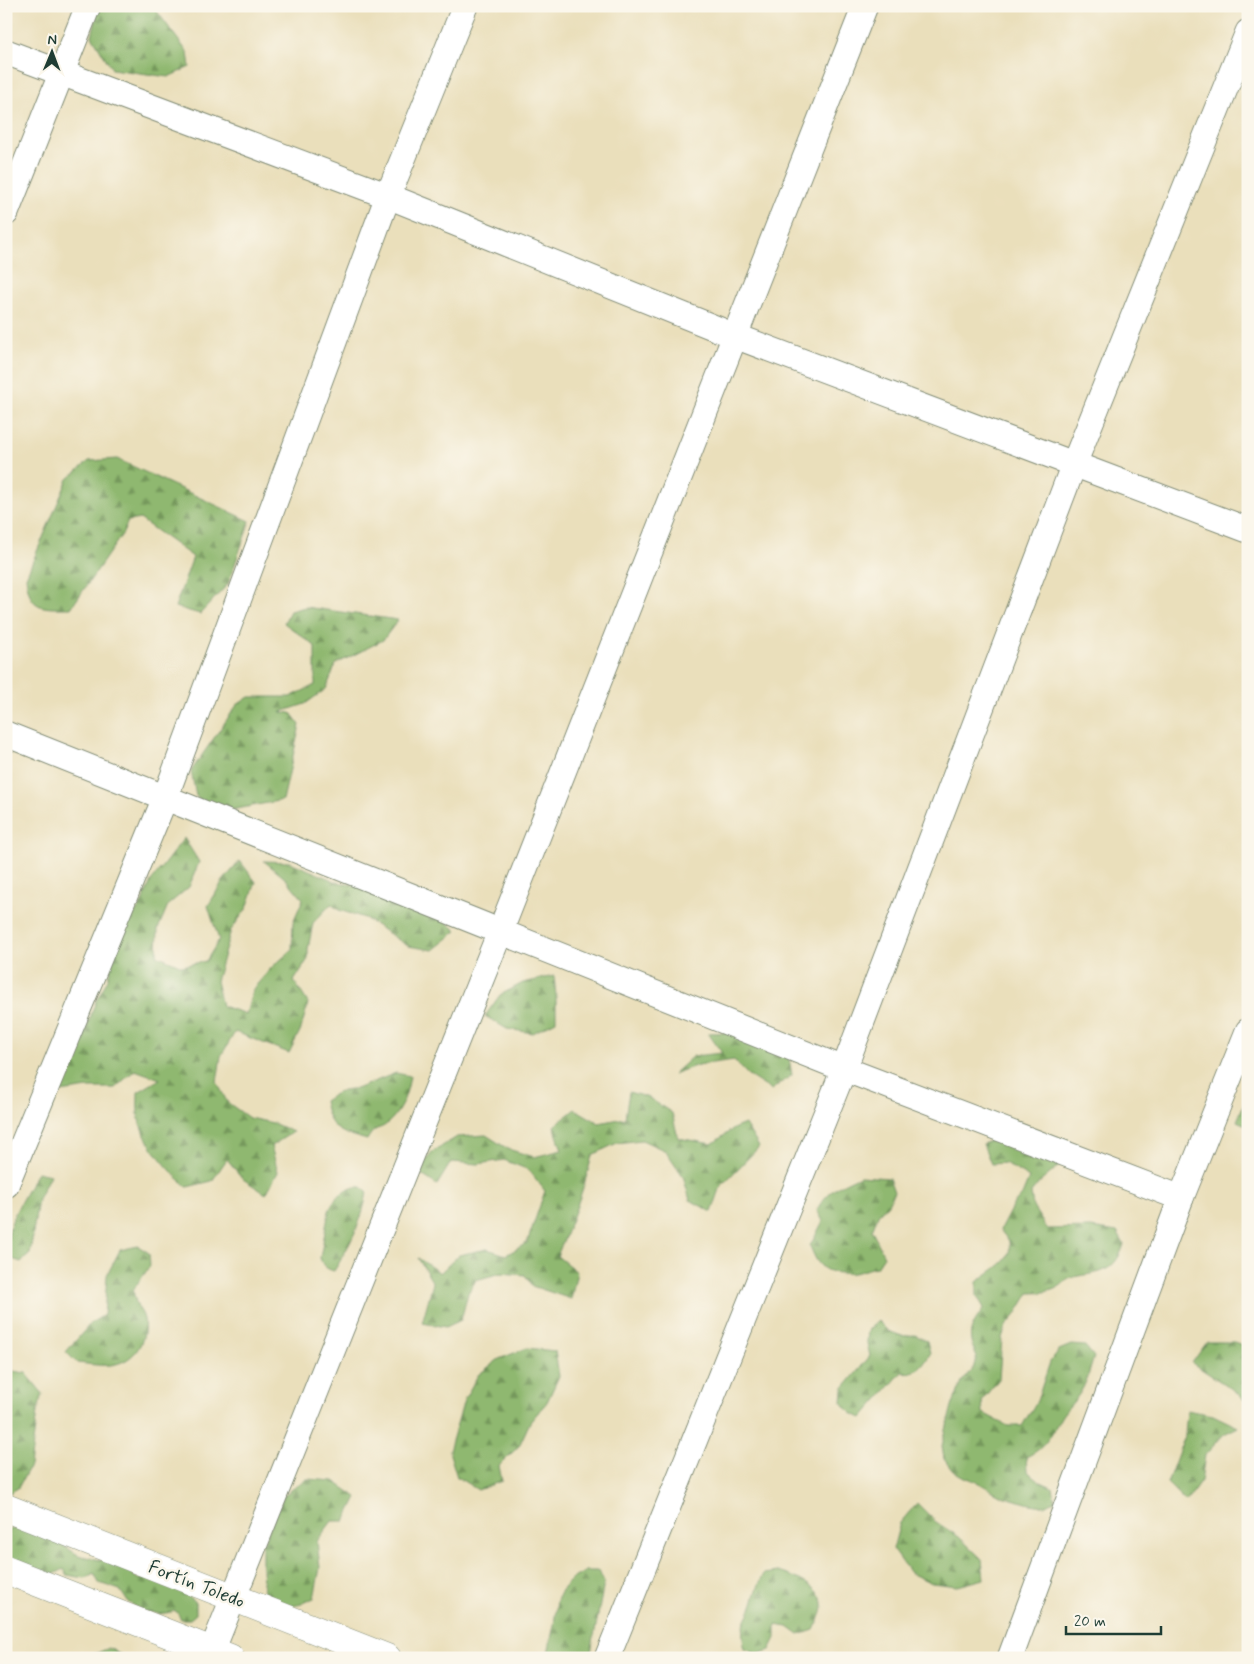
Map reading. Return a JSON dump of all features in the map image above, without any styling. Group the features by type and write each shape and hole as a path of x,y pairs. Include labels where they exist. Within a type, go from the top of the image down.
{"street":[{"path":"6,213 88,6"},
{"path":"6,1185 165,798 388,196 465,6"},
{"path":"6,1570 221,1655 233,1598 500,932 865,6"},
{"path":"607,1658 844,1069 1074,464 1248,32"},
{"path":"6,52 388,196 735,336 1248,530"},
{"path":"6,734 844,1069 1182,1198"},
{"path":"1010,1658 1182,1198 1248,1031"},
{"name":"Fortín Toledo","path":"6,1508 387,1658"}],"green space":[{"path":"99,6 153,6 188,53 190,67 168,77 112,69 92,36"},
{"path":"117,459 250,521 228,584 200,614 175,607 193,557 140,519 128,521 123,533 71,608 45,607 34,602 30,596 26,577 68,479 89,461"},
{"path":"305,607 398,620 383,640 336,664 326,689 305,704 281,712 291,713 300,725 283,800 216,813 196,796 191,771 237,705 249,697 290,697 315,685 315,646 284,623 290,611"},
{"path":"184,838 199,862 189,887 168,905 158,929 157,955 182,966 206,961 219,940 208,906 223,881 240,861 256,882 247,908 231,930 216,981 222,1006 246,1014 253,989 272,967 292,950 293,922 303,899 286,879 264,861 290,862 337,882 363,887 437,914 457,931 433,950 408,946 365,918 339,910 331,904 313,923 308,959 294,981 308,1003 301,1029 289,1053 235,1032 221,1056 217,1082 227,1102 249,1118 273,1123 293,1132 271,1146 278,1172 266,1194 243,1179 227,1159 212,1181 187,1187 173,1173 146,1138 138,1117 138,1092 160,1079 135,1070 115,1088 88,1088 61,1092 50,1066 66,1042 87,1027 96,1001 108,979 114,953 124,928 141,905 151,881"},
{"path":"554,976 556,1021 533,1033 507,1029 485,1016 500,995 523,983"},
{"path":"737,1032 789,1058 792,1075 771,1090 749,1076 734,1060 698,1065 673,1074 693,1056 722,1053 708,1033"},
{"path":"396,1073 410,1076 403,1101 397,1113 388,1123 375,1130 367,1140 343,1132 333,1125 326,1111 324,1101 339,1092 347,1089 356,1089"},
{"path":"629,1092 649,1098 672,1113 678,1138 712,1144 733,1129 745,1124 759,1147 721,1186 712,1212 690,1200 683,1176 666,1151 642,1140 617,1143 592,1155 577,1206 557,1256 577,1272 571,1299 532,1286 525,1275 501,1273 476,1280 468,1293 461,1320 446,1327 422,1323 433,1283 418,1258 440,1273 459,1255 487,1249 506,1255 527,1243 545,1191 529,1170 504,1160 478,1164 451,1162 437,1185 416,1171 434,1151 457,1137 486,1135 508,1149 534,1157 562,1150 554,1126 575,1109 599,1123 625,1118"},
{"path":"1248,1094 1248,1126 1237,1121"},
{"path":"995,1138 1053,1154 1059,1166 1039,1183 1031,1193 1033,1207 1047,1229 1091,1228 1117,1232 1124,1244 1118,1259 1107,1269 1072,1278 1049,1291 1029,1293 1015,1316 1006,1326 1002,1338 999,1379 982,1400 983,1413 1008,1426 1022,1426 1037,1401 1050,1362 1059,1350 1071,1345 1085,1346 1094,1357 1078,1396 1063,1414 1044,1444 1026,1457 1027,1471 1039,1481 1052,1487 1055,1500 1044,1506 1002,1496 952,1470 944,1459 942,1446 952,1406 963,1380 973,1369 977,1356 971,1342 971,1331 984,1308 977,1296 977,1282 1000,1265 1007,1257 1009,1241 1000,1230 1013,1205 1022,1195 1029,1178 1005,1163 991,1164 983,1144"},
{"path":"37,1172 50,1175 38,1199 30,1254 21,1262 9,1258 7,1247 8,1235 15,1214"},
{"path":"860,1176 889,1178 894,1192 888,1204 878,1215 872,1230 884,1256 877,1267 859,1272 829,1271 821,1266 810,1246 823,1221 817,1210 830,1193 841,1185"},
{"path":"355,1187 362,1187 367,1192 365,1202 355,1233 334,1271 325,1267 320,1258 329,1211 333,1202 339,1196"},
{"path":"138,1246 149,1253 150,1266 133,1290 137,1305 143,1315 145,1326 139,1347 130,1358 116,1364 77,1363 66,1352 91,1323 104,1315 107,1275 120,1250"},
{"path":"878,1321 888,1331 902,1336 915,1335 927,1341 930,1354 916,1371 902,1372 862,1418 851,1413 842,1402 843,1389 870,1356 867,1343 868,1330"},
{"path":"1207,1342 1234,1342 1248,1347 1248,1404 1235,1391 1192,1363"},
{"path":"527,1348 555,1351 559,1376 547,1402 530,1422 519,1446 499,1466 502,1481 478,1490 457,1477 449,1451 464,1400 478,1375 499,1359"},
{"path":"6,1370 26,1373 43,1394 37,1412 30,1466 18,1488 6,1495"},
{"path":"1187,1410 1213,1415 1238,1427 1224,1434 1205,1455 1201,1481 1186,1502 1167,1483 1185,1435"},
{"path":"307,1479 334,1481 357,1497 345,1521 332,1521 317,1541 320,1568 314,1598 291,1607 264,1595 262,1545 284,1495"},
{"path":"917,1503 936,1522 959,1537 982,1559 984,1579 958,1586 932,1583 910,1573 893,1549 900,1523"},
{"path":"21,1528 55,1540 78,1555 122,1565 138,1579 151,1579 183,1592 196,1603 196,1614 190,1619 181,1619 176,1611 160,1614 143,1611 128,1602 120,1590 99,1583 94,1573 85,1578 67,1575 64,1569 52,1575 18,1566 6,1554 6,1530"},
{"path":"586,1571 599,1571 604,1583 590,1658 547,1658 557,1600 563,1588 572,1579"},
{"path":"778,1572 805,1583 817,1592 823,1603 823,1610 814,1630 799,1635 788,1627 776,1625 776,1638 770,1650 757,1654 745,1649 743,1628 764,1574"},
{"path":"109,1648 126,1658 93,1658 95,1654"}]}
